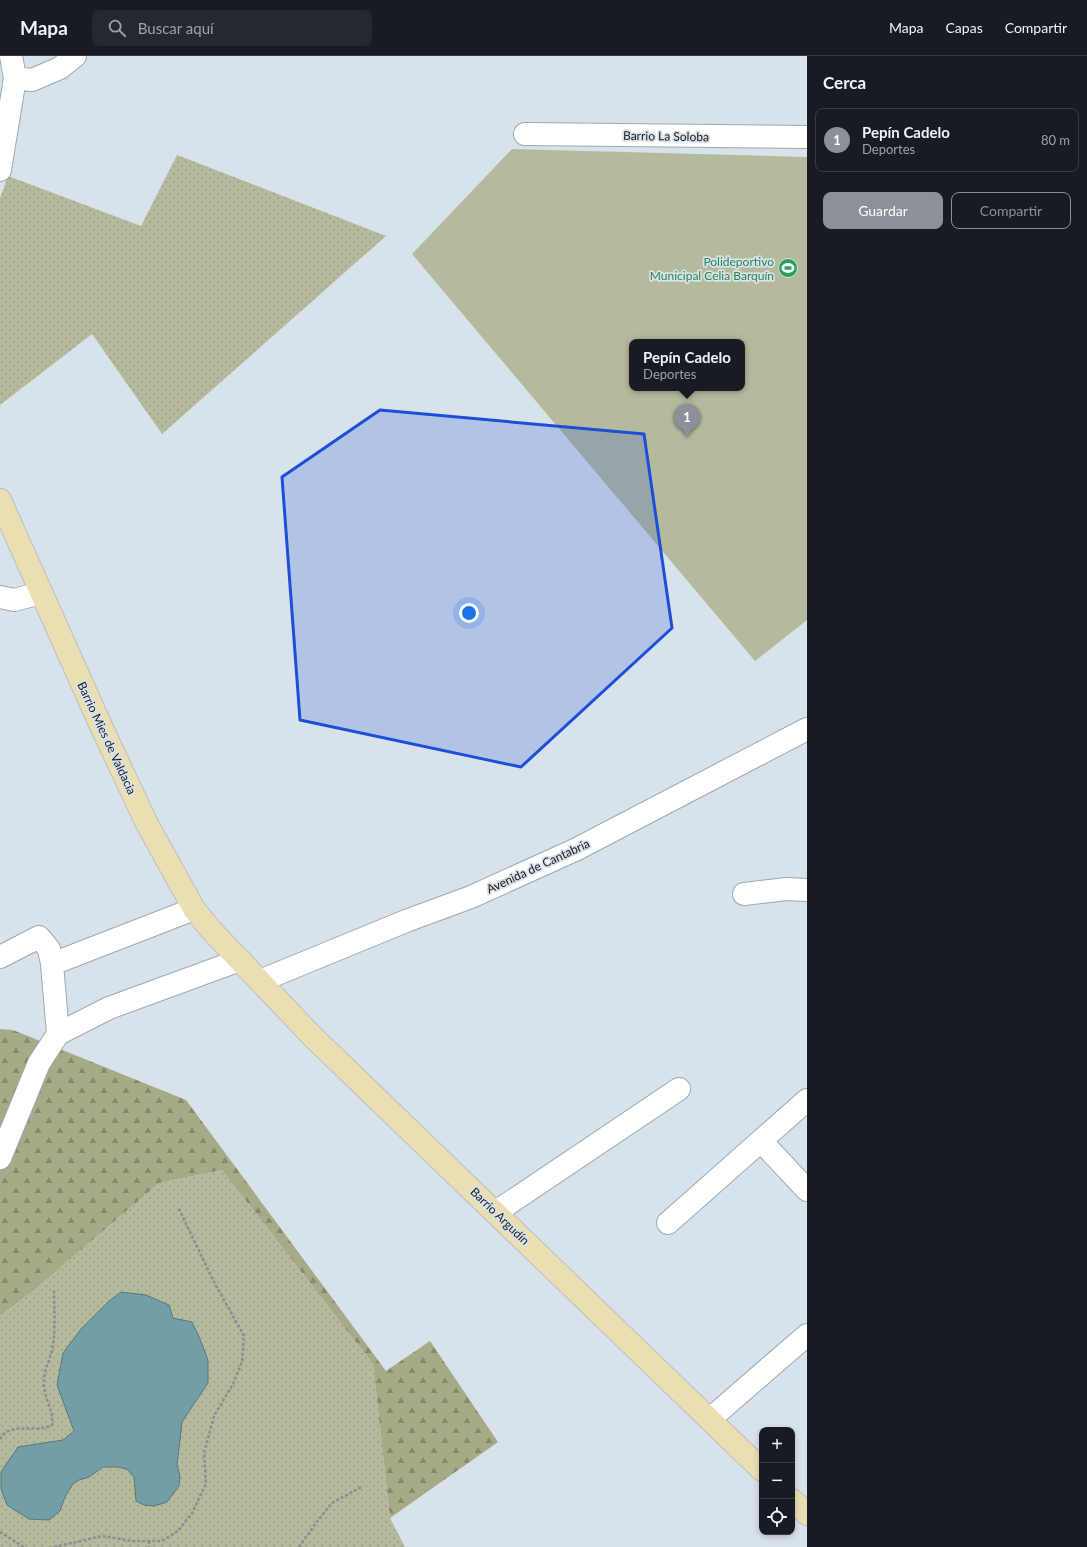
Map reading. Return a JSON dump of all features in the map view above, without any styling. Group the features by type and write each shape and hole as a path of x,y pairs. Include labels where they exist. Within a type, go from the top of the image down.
{"main road":[{"name":"Barrio Mies de Valdacia","path":"0,500 146,822 194,909 212,931 240,960"},
{"name":"Barrio Argudín","path":"240,960 312,1036 759,1467"},
{"path":"795,1503 807,1514"}],"street":[{"path":"0,170 15,78 11,56"},
{"path":"15,78 32,80 60,68 75,56"},
{"name":"Barrio La Soloba","path":"525,134 807,137"},
{"path":"0,597 14,600 41,593"},
{"name":"Avenida de Cantabria","path":"260,981 406,921 471,897 577,849 807,729"},
{"path":"744,894 787,889 807,890"},
{"path":"52,964 194,909"},
{"path":"0,956 39,937 49,949 52,964 58,1034"},
{"path":"0,1158 39,1063 58,1034 108,1008 240,960"},
{"path":"496,1212 679,1089"},
{"path":"668,1223 807,1100"},
{"path":"761,1141 807,1190"},
{"path":"710,1419 807,1335"}],"path":[{"path":"54,1547 102,1536 132,1541 162,1541 178,1531 195,1507 206,1484 204,1453 214,1416 233,1384 242,1362 244,1336 213,1280 178,1207"},
{"path":"0,1439 7,1432 20,1428 47,1428 52,1425 53,1419 44,1386 44,1371 52,1352 55,1330 54,1289"},
{"path":"299,1547 332,1503 363,1486"},
{"path":"0,1532 24,1547"},
{"path":"149,1541 149,1547"}],"highlighted area":[{"path":"380,410 644,434 672,628 521,767 300,720 282,477"}],"green space":[{"path":"512,149 807,157 807,620 755,661 412,254"},
{"path":"177,155 386,236 162,434 92,334 0,405 0,198 8,176 141,226"},
{"path":"0,1029 13,1030 186,1100 386,1371 430,1341 498,1442 390,1518 373,1364 222,1170 159,1183 33,1291 0,1316"},
{"path":"222,1170 373,1364 390,1518 405,1547 0,1547 0,1316 33,1291 159,1183"}],"water":[{"path":"121,1292 146,1295 169,1305 173,1318 192,1322 208,1360 208,1383 182,1422 177,1465 180,1476 179,1486 167,1502 154,1506 144,1505 136,1501 134,1477 127,1469 103,1467 89,1477 79,1480 73,1484 65,1497 60,1511 49,1520 29,1519 7,1505 1,1489 1,1472 18,1447 63,1440 74,1431 57,1385 63,1353 81,1329 109,1301"}],"place":[{"name":"Polideportivo Municipal Celia Barquín","path":"788,268"},
{"name":"Pepín Cadelo","path":"687,437"}]}
